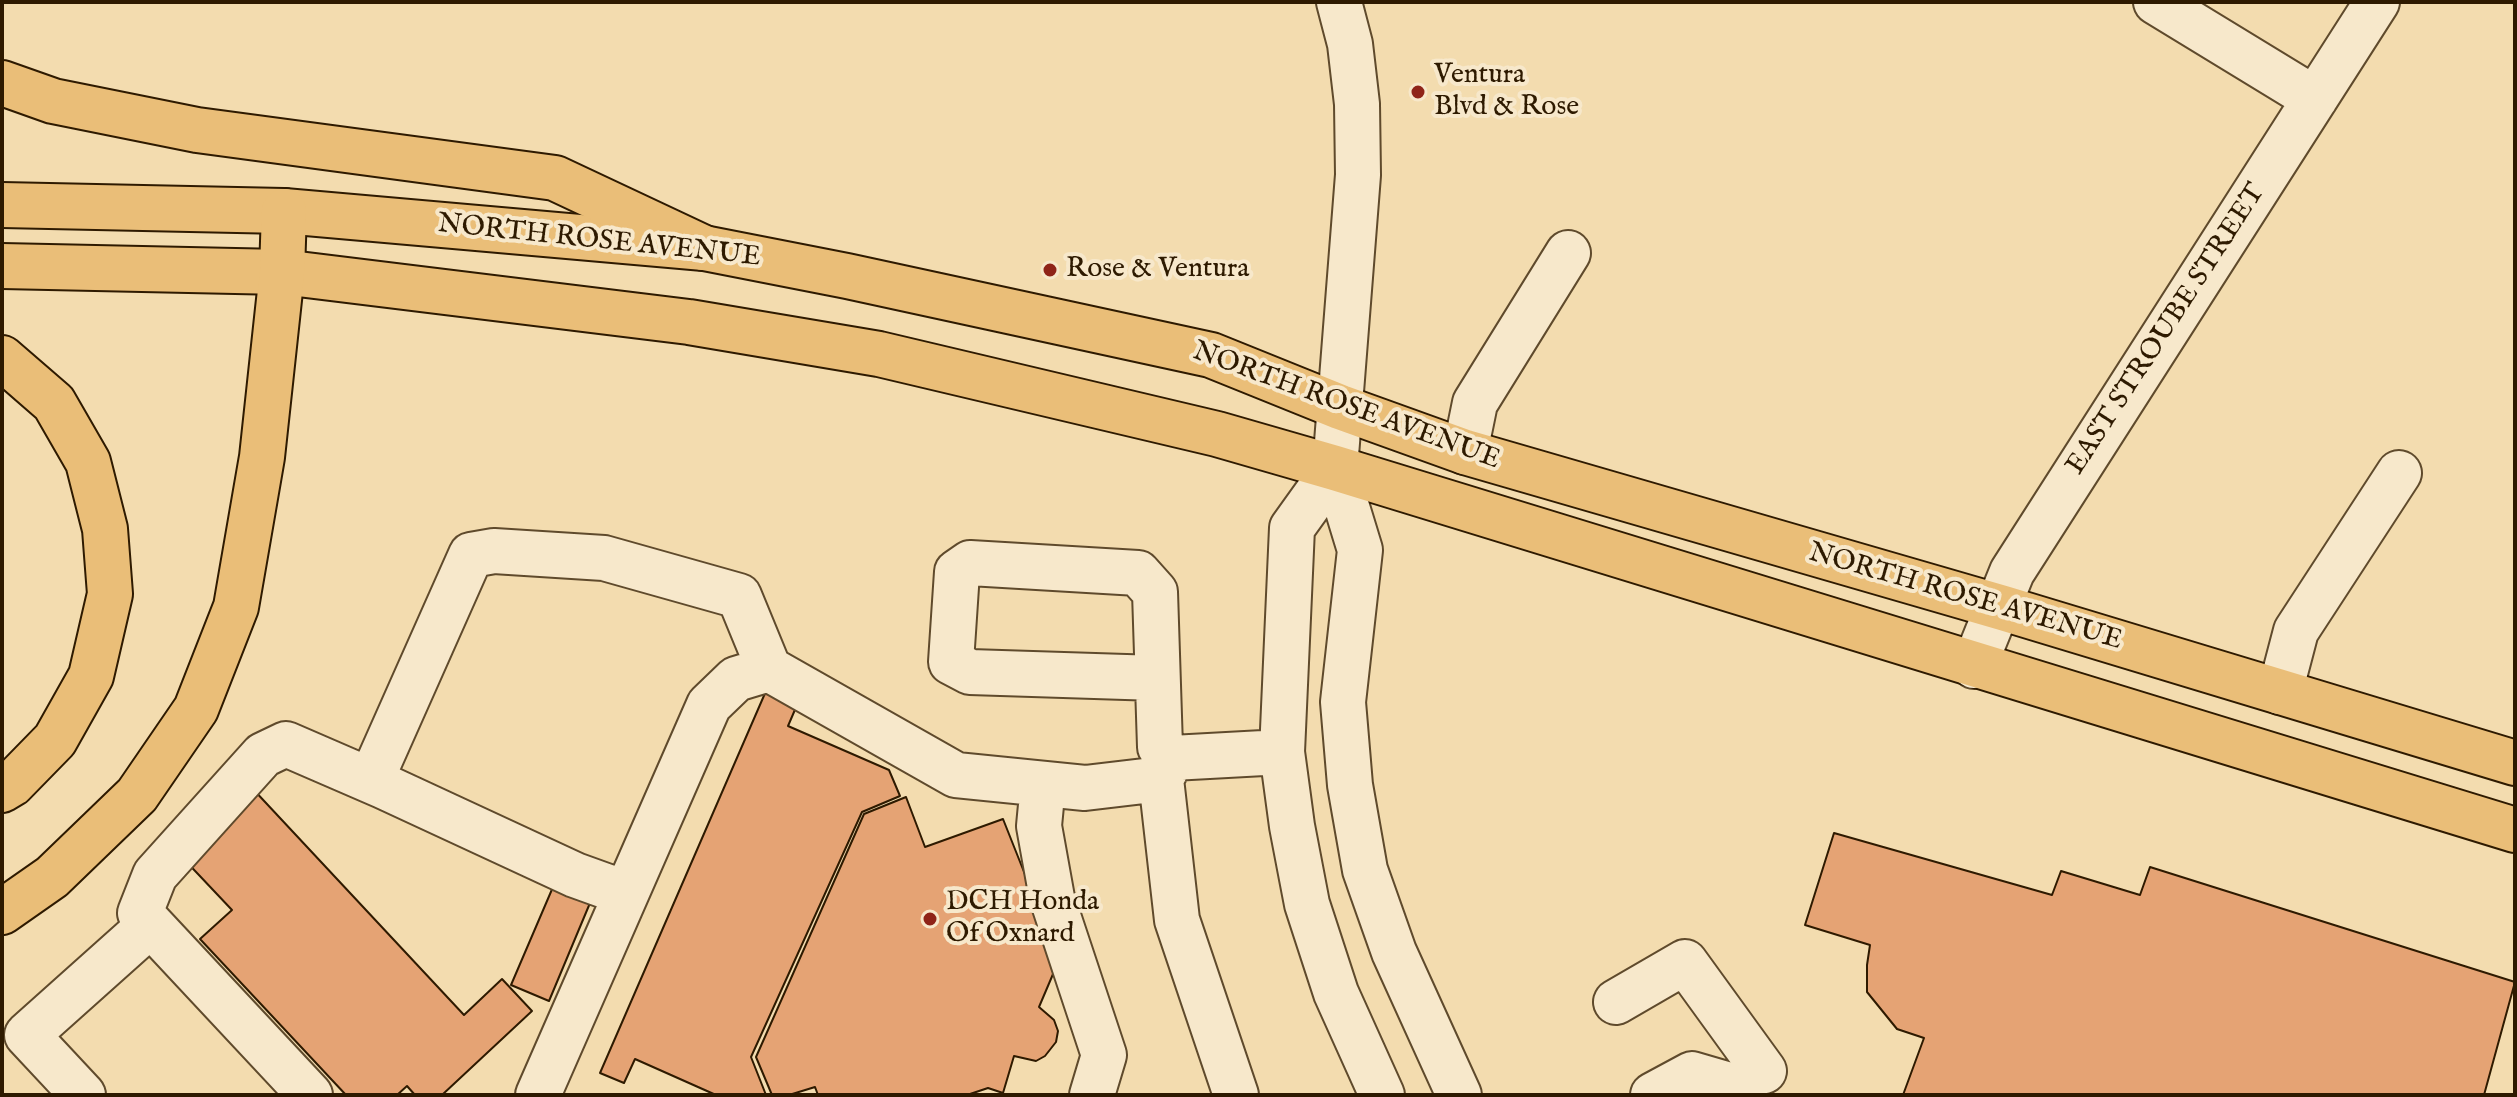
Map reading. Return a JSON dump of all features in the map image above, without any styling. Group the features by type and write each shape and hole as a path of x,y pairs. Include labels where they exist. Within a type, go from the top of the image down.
{"main road":[{"path":"2,83 53,101 197,130 555,178 704,248"},
{"name":"NORTH ROSE AVENUE","path":"2,205 284,211 704,248 1211,355 1340,407 1465,452 1998,607 2515,763"},
{"path":"2,912 52,877 137,795 196,709 236,607 262,457 282,272 284,211"},
{"name":"NORTH ROSE AVENUE","path":"2,266 282,272 689,322 879,354 1217,434 1335,468 2515,830"},
{"path":"2,358 54,403 88,462 105,529 110,594 91,676 55,740 12,784 2,790"}],"street":[{"path":"1339,2 1350,44 1355,89 1358,175 1335,468 1360,550 1343,702 1350,785 1365,870 1394,952 1459,1095"},
{"path":"2156,2 2315,99"},
{"name":"EAST STROUBE STREET","path":"1974,666 2012,572 2377,2"},
{"path":"1465,452 1475,403 1568,253"},
{"path":"1335,468 1292,528 1282,752 1307,904 1336,993 1382,1095"},
{"path":"2280,692 2296,631 2399,473"},
{"path":"371,780 471,555 494,551 604,558 739,596 769,669 956,775 1085,788 1166,768 1282,752"},
{"path":"1157,678 970,672 951,662 957,572 970,563 1138,573 1155,592 1160,747 1166,768 1177,920 1236,1095"},
{"path":"538,1095 709,705 736,679 769,669"},
{"path":"310,1095 140,913 155,875 263,755 286,744 575,875 625,893"},
{"path":"1043,784 1039,826 1052,898 1104,1055 1092,1095"},
{"path":"83,1095 14,1046 150,925"},
{"path":"1616,1002 1685,962 1755,1087"},
{"path":"1653,1095 1692,1074 1755,1087"}],"building":[{"path":"766,691 797,705 788,726 889,770 900,796 862,812 751,1057 766,1095 716,1095 635,1059 624,1083 600,1073"},
{"path":"252,788 464,1015 502,979 532,1011 442,1095 415,1095 407,1086 397,1095 346,1095 200,939 232,910 180,855"},
{"name":"DCH Honda Of Oxnard","path":"906,797 925,847 1003,819 1059,960 1039,1007 1054,1020 1058,1031 1056,1042 1045,1056 1036,1061 1014,1056 1003,1093 988,1088 967,1095 818,1095 815,1087 789,1095 772,1095 756,1057 864,814"},
{"path":"1834,833 2052,895 2061,871 2140,895 2150,867 2515,982 2484,1095 1903,1095 1924,1038 1897,1029 1867,992 1870,945 1805,925"},
{"path":"553,887 590,903 549,1001 511,985"}],"place":[{"name":"Ventura Blvd & Rose","path":"1418,92"},
{"name":"Rose & Ventura","path":"1050,270"},
{"name":"DCH Honda Of Oxnard","path":"930,919"}]}
